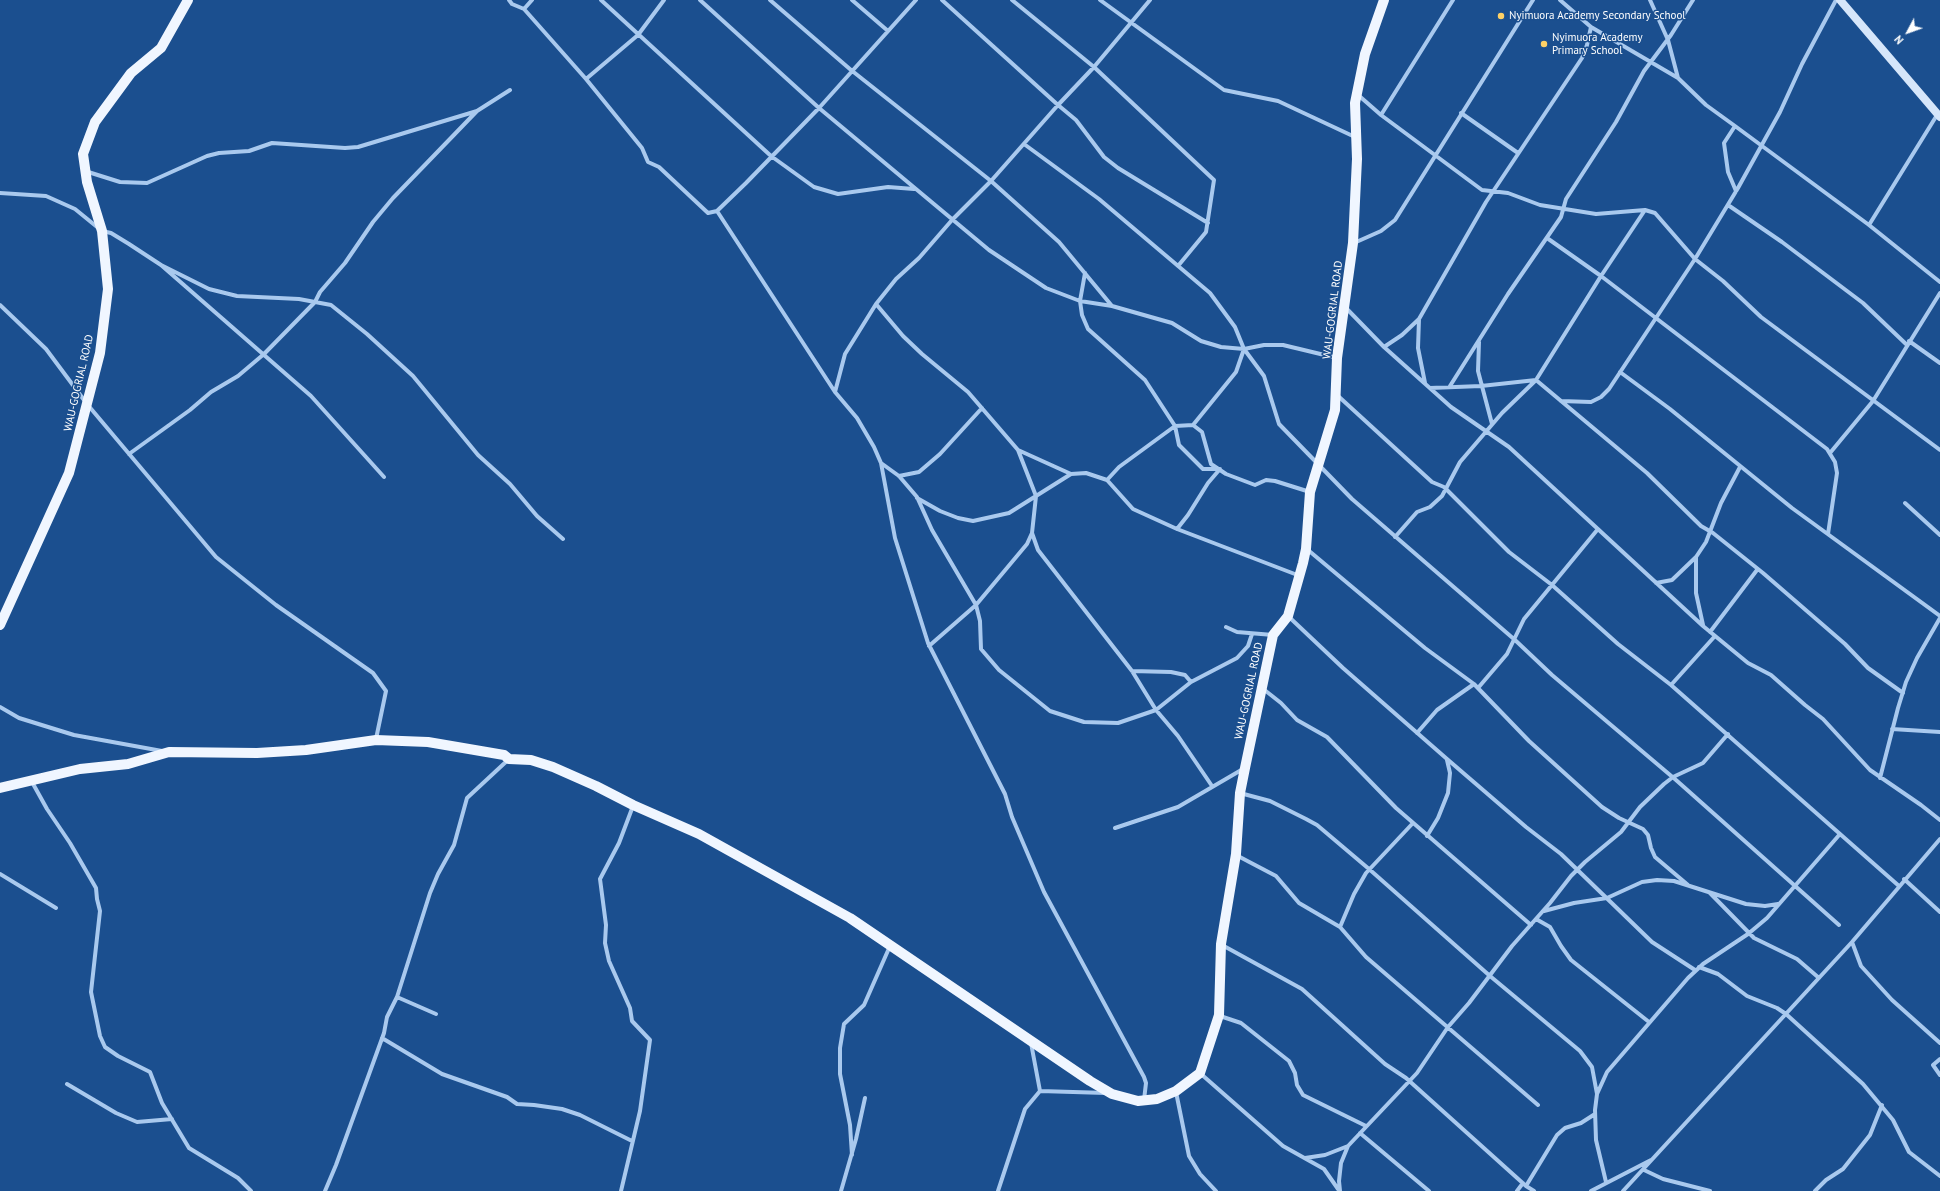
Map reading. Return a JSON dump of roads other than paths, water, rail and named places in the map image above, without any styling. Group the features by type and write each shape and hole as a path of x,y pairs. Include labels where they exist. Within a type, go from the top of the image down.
{"main road":[{"name":"WAU-GOGRIAL ROAD","path":"0,625 69,474 100,353 108,289 102,231 87,182 83,154 95,122 131,73 161,48 188,0"},
{"name":"WAU-GOGRIAL ROAD","path":"1200,1074 1219,1015 1221,944 1236,854 1240,793 1261,688 1273,635 1288,616 1300,576 1306,549 1310,492 1335,410 1337,358 1354,243 1357,159 1357,94 1366,54 1384,0"},
{"path":"0,788 30,779 80,769 128,764 169,752 258,753 306,750 376,740 428,742 504,755 509,758 531,760 553,767 596,786 633,805 706,838 850,918 1090,1081 1112,1094 1130,1100 1157,1099 1176,1091 1200,1074"}],"street":[{"path":"508,0 512,4 524,9 586,79 642,148 648,162 659,167 708,213 717,211 819,108 916,0"},
{"path":"524,9 532,0"},
{"path":"601,0 772,156 814,187 838,194 888,187 915,189"},
{"path":"586,79 638,35 664,0"},
{"path":"700,0 819,108 952,220 989,250 1046,288 1080,301 1112,306 1172,323 1201,342 1221,347 1244,349 1264,345 1283,345 1337,358"},
{"path":"770,0 852,70 991,181 1060,242 1112,306"},
{"path":"852,0 888,31"},
{"path":"942,0 1076,120 1104,157 1118,168 1208,223"},
{"path":"1012,0 1094,68 1214,180 1206,232 1178,266"},
{"path":"1100,0 1224,90 1278,101 1356,138"},
{"path":"835,392 846,354 876,304 896,279 919,258 952,220 991,181 1058,105 1094,68 1130,22 1150,0"},
{"path":"1381,115 1454,0"},
{"path":"1354,243 1381,231 1390,225 1533,0"},
{"path":"1560,0 1591,27 1678,78 1706,105 1869,224 1940,282"},
{"path":"1650,0 1668,40 1678,78"},
{"path":"1450,386 1479,339 1561,217 1566,199 1616,122 1650,61 1668,40 1693,0"},
{"path":"1560,401 1591,402 1596,400 1605,393 1620,372 1695,259 1728,206 1761,146 1836,0"},
{"path":"1840,0 1939,116 1869,224"},
{"path":"1384,347 1402,335 1419,319 1492,192 1582,58 1591,27"},
{"path":"129,454 190,410 211,392 238,376 264,354 315,302 320,292 345,263 373,222 393,198 477,111 510,90"},
{"path":"1357,94 1381,115 1479,189 1508,193 1540,205 1603,214 1645,210 1658,216 1695,259 1723,281 1761,318 1940,450"},
{"path":"85,170 120,182 147,183 170,172 219,153 248,151 272,143 345,148 358,147 477,111"},
{"path":"1461,113 1518,153"},
{"path":"1736,126 1724,143 1728,172 1736,191"},
{"path":"1024,144 1099,199 1210,293 1235,328 1244,349 1264,376 1279,424 1352,499 1515,640 1552,675 1673,777 1796,885 1839,925"},
{"path":"0,193 46,196 75,209 102,231 111,233 161,265 311,396 384,477"},
{"path":"1728,206 1782,242 1863,303 1907,345"},
{"path":"1395,537 1417,512 1435,504 1447,491 1452,475 1460,462 1486,430 1536,380 1600,276 1645,210"},
{"path":"717,211 835,392 857,418 874,447 881,463 895,538 929,646 1005,794 1012,817 1044,892 1144,1077 1146,1083 1144,1100"},
{"path":"1546,238 1600,276 1830,453 1835,462 1837,473 1828,534"},
{"path":"161,265 209,289 237,296 299,299 331,305 368,334 413,376 478,455 510,484 537,516 563,540"},
{"path":"1085,272 1080,301 1082,315 1088,329 1145,380 1175,426 1179,446 1203,469 1220,469"},
{"path":"1830,453 1873,401 1940,293"},
{"path":"876,304 903,336 922,354 968,392 1018,450 1036,496 1032,533 1027,544 976,606 929,646"},
{"path":"0,305 46,349 87,404 216,557 276,605 373,673 386,691 376,740"},
{"path":"1345,308 1384,347 1425,384 1461,414 1509,447 1703,626 1748,663 1771,675 1823,719 1858,758 1880,778 1921,805 1940,820"},
{"path":"1419,319 1418,348 1425,384"},
{"path":"1479,339 1477,361 1492,424"},
{"path":"1909,341 1940,362"},
{"path":"1193,425 1236,372 1244,349"},
{"path":"1620,372 1670,409 1740,467 1940,617 1917,658 1902,693 1880,778"},
{"path":"1430,388 1450,386 1482,386 1536,380 1638,464 1701,526 1757,570 1845,644 1868,668 1902,693"},
{"path":"1336,394 1432,482 1444,487 1509,552 1552,585 1599,629 1671,685 1899,886"},
{"path":"899,476 918,472 940,454 982,408"},
{"path":"1107,480 1119,467 1175,426 1193,425 1202,432 1211,464 1255,485 1266,480 1276,481 1310,492"},
{"path":"1018,450 1071,474 1086,473 1107,480 1133,509 1177,529 1300,576"},
{"path":"881,463 899,476 917,497 932,530 976,606 980,621 981,649 999,670 1050,711 1084,722 1118,723 1156,710 1191,682 1238,658 1248,646 1252,634"},
{"path":"1656,583 1672,580 1696,557 1710,532 1721,503 1740,467"},
{"path":"1177,529 1188,516 1208,483 1220,469"},
{"path":"917,497 940,511 958,518 973,521 1009,513 1071,474"},
{"path":"1904,503 1940,535"},
{"path":"1417,733 1437,710 1476,686 1507,654 1524,619 1598,529"},
{"path":"1032,533 1038,550 1132,671 1156,710 1178,736 1212,786"},
{"path":"1306,549 1425,648 1476,686 1529,741 1610,813 1628,823 1635,824 1646,832 1655,857 1688,885"},
{"path":"1696,557 1696,593 1703,626"},
{"path":"1710,632 1757,570"},
{"path":"1288,616 1417,733 1577,869 1605,898 1652,942 1697,969 1718,974 1747,996 1777,1008 1786,1014 1850,1071 1882,1105 1900,1130 1909,1152 1940,1176"},
{"path":"1226,627 1237,632 1273,635"},
{"path":"1671,685 1715,636"},
{"path":"1132,671 1171,672 1185,675 1191,682"},
{"path":"1261,688 1281,702 1297,720 1327,737 1373,786 1427,836 1531,924"},
{"path":"0,707 19,718 74,735 169,752"},
{"path":"1892,729 1940,732"},
{"path":"1340,1191 1339,1181 1341,1163 1348,1146 1410,1081 1448,1027 1577,869 1616,836 1652,795 1673,777 1703,763 1728,734"},
{"path":"325,1191 336,1165 382,1038 387,1017 397,996 430,893 438,874 454,846 467,798 509,758"},
{"path":"1427,836 1438,818 1448,792 1450,773 1447,759"},
{"path":"1115,828 1178,807 1245,768"},
{"path":"30,779 96,888 100,911 91,992 100,1036 105,1047 118,1056 150,1072 162,1103 189,1148 238,1178 251,1191"},
{"path":"1240,793 1270,801 1317,826 1369,869 1490,976 1585,1056 1594,1073 1597,1094 1595,1114 1596,1140 1606,1182"},
{"path":"620,1191 640,1111 650,1040 632,1021 630,1008 609,961 605,944 606,925 600,880 619,843 633,805"},
{"path":"1340,927 1354,894 1369,869 1413,823"},
{"path":"1597,1094 1607,1072 1649,1022 1697,969 1748,934 1767,918 1840,834"},
{"path":"1623,1191 1644,1170 1852,942 1904,879 1940,839"},
{"path":"1236,854 1276,876 1300,903 1340,927 1366,957 1538,1105"},
{"path":"0,874 56,908"},
{"path":"1904,879 1940,912"},
{"path":"1542,912 1562,906 1605,898 1642,882 1666,880 1688,885 1746,904 1765,906 1779,904"},
{"path":"1708,891 1748,934 1759,942 1797,958 1819,978"},
{"path":"1536,919 1550,927 1560,946 1572,960 1649,1022"},
{"path":"1852,942 1861,966 1892,1000 1940,1043"},
{"path":"1221,944 1302,989 1385,1064 1410,1081 1525,1185 1534,1191"},
{"path":"852,1155 850,1124 840,1074 840,1048 844,1024 864,1004 890,946"},
{"path":"397,996 436,1014"},
{"path":"1219,1015 1241,1023 1289,1061 1295,1073 1296,1085 1303,1095 1366,1126"},
{"path":"382,1038 442,1074 507,1097 517,1104 562,1109 580,1115 632,1141"},
{"path":"1031,1040 1040,1092"},
{"path":"1940,1059 1933,1065 1940,1076"},
{"path":"1200,1074 1283,1146 1324,1169 1340,1191"},
{"path":"67,1084 116,1113 137,1122 172,1119"},
{"path":"1176,1091 1190,1156 1200,1174 1216,1191"},
{"path":"1040,1092 1112,1094"},
{"path":"998,1191 1025,1109 1040,1092"},
{"path":"841,1191 852,1155 865,1098"},
{"path":"1815,1191 1826,1180 1843,1169 1870,1135 1882,1105"},
{"path":"1517,1191 1525,1185 1557,1135 1565,1128 1581,1123 1595,1114"},
{"path":"1360,1133 1429,1191"},
{"path":"1299,1156 1307,1158 1316,1157 1348,1146"},
{"path":"1591,1191 1606,1182 1654,1159"},
{"path":"1644,1170 1663,1179 1710,1191"}],"place":[{"name":"Nyimuora Academy Secondary School","path":"1501,16"},
{"name":"Nyimuora Academy Primary School","path":"1544,44"}]}
